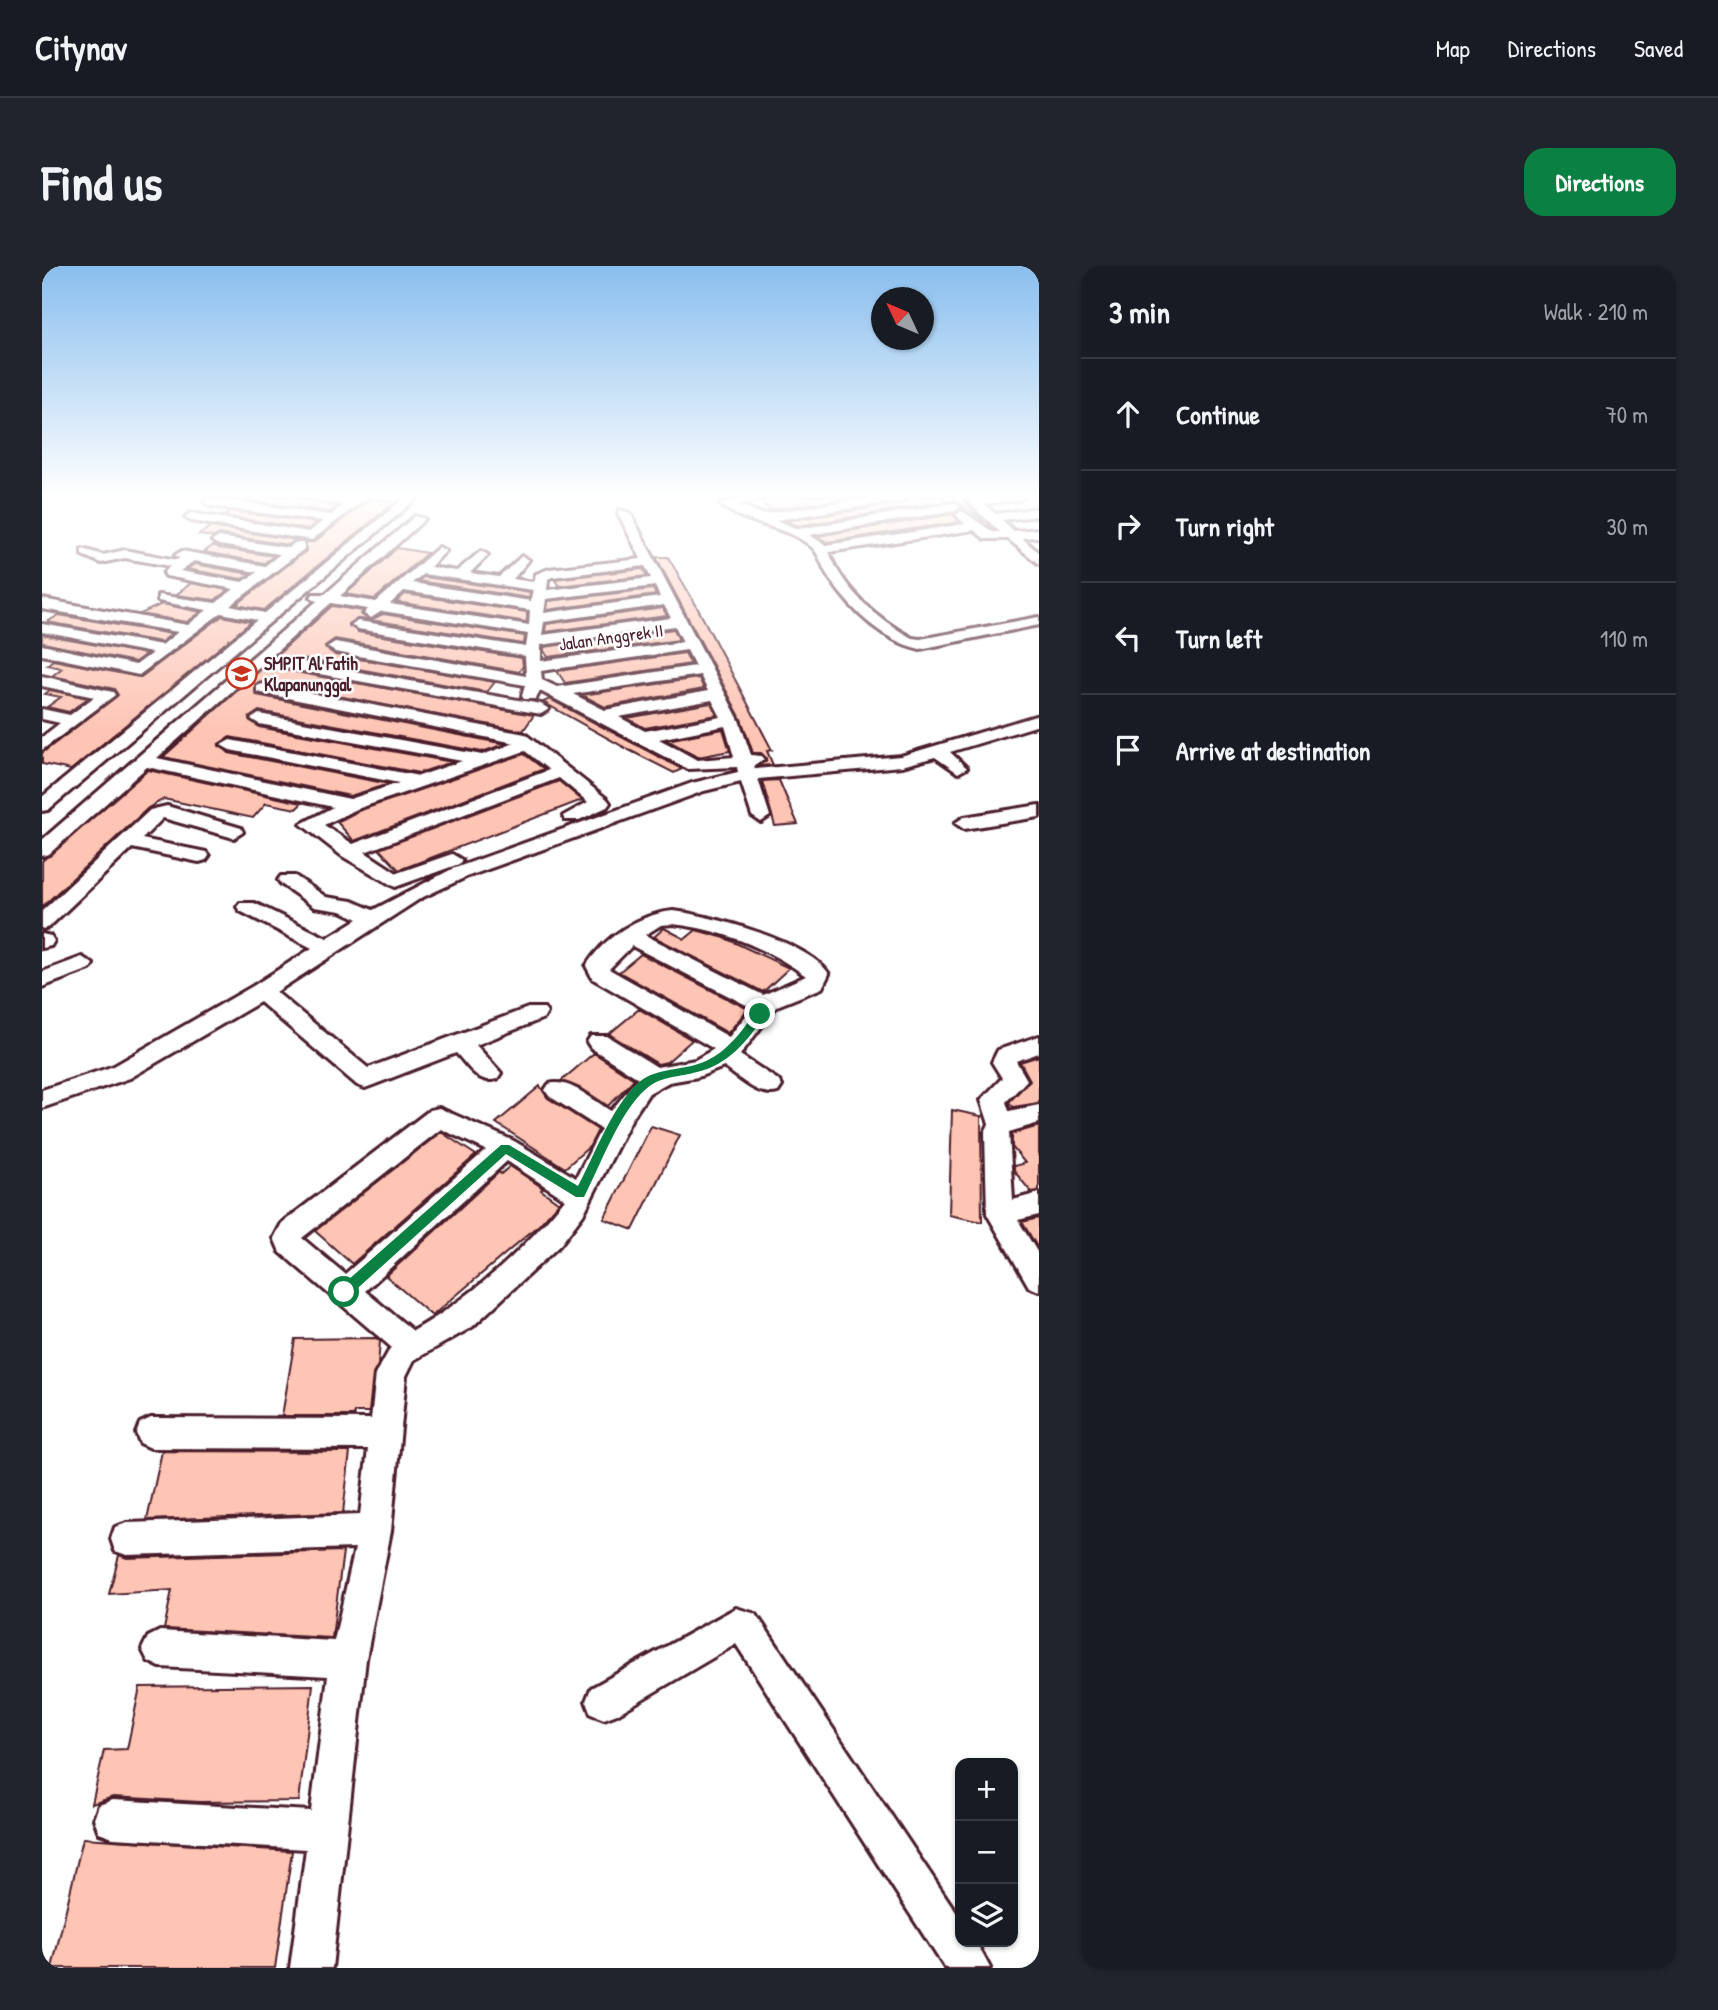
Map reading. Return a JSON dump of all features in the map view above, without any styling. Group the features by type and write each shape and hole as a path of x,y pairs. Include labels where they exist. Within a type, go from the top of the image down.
{"street":[{"path":"184,575 245,587"},
{"path":"42,650 135,671 260,575"},
{"path":"42,850 144,761 332,575"},
{"path":"45,799 266,617 311,596 340,575"},
{"path":"312,669 412,575"},
{"path":"463,575 503,581 537,631 557,692 697,766 746,768 902,761 1039,720"},
{"path":"503,581 508,575"},
{"path":"291,665 533,708 541,577 544,575"},
{"path":"655,575 732,720 761,816"},
{"path":"835,575 881,625 903,642 920,644 1039,621"},
{"path":"311,596 537,631 659,581"},
{"path":"401,586 537,631"},
{"path":"163,598 266,617"},
{"path":"358,625 537,631 669,600"},
{"path":"43,603 190,630"},
{"path":"335,647 680,621"},
{"path":"42,628 163,650"},
{"name":"Jalan Anggrek II","path":"537,631 692,645"},
{"path":"557,692 705,668"},
{"path":"42,681 106,694 42,745"},
{"path":"263,689 503,734 530,744 560,772 599,799 598,807 398,880 391,880 310,824 351,805 530,744"},
{"path":"201,773 286,694"},
{"path":"603,715 718,694"},
{"path":"42,714 74,721"},
{"path":"259,719 482,760"},
{"path":"643,737 732,720"},
{"path":"230,745 419,782"},
{"path":"939,750 958,768"},
{"path":"42,1099 122,1072 261,991 374,918 459,873 769,759"},
{"path":"144,761 351,805"},
{"path":"349,852 560,772"},
{"path":"964,823 1039,811"},
{"path":"43,935 126,841 162,813 234,832"},
{"path":"126,841 199,856"},
{"path":"288,880 321,903 345,905 374,918"},
{"path":"247,907 328,947"},
{"path":"311,1968 348,1659 375,1531 391,1374 410,1346 462,1318 550,1237 574,1207 633,1095 655,1077 698,1068 728,1052 750,1030 764,1005 776,996 814,983 818,974 730,929 685,917 656,919 597,966 601,974 728,1052 770,1086"},
{"path":"632,937 764,1005"},
{"path":"42,980 82,964"},
{"path":"261,991 365,1079 536,1013"},
{"path":"460,1042 489,1073"},
{"path":"599,1042 655,1077"},
{"path":"1039,1044 1009,1053 1004,1058 1015,1080 993,1100 1000,1124 997,1132 1000,1214 1039,1279"},
{"path":"557,1090 615,1126"},
{"path":"1000,1124 1039,1114"},
{"path":"410,1346 290,1244 287,1238 291,1231 434,1119 445,1118 505,1148 580,1194"},
{"path":"344,1292 505,1148"},
{"path":"1000,1214 1039,1204"},
{"path":"152,1433 385,1434"},
{"path":"127,1539 375,1531"},
{"path":"604,1701 736,1625 744,1626 969,1968"},
{"path":"160,1649 348,1659"},
{"path":"113,1819 327,1830"}],"building":[{"path":"222,575 248,575 242,579"},
{"path":"274,575 306,575 264,610 236,605"},
{"path":"367,575 402,575 375,599 346,594"},
{"path":"586,575 647,576 559,586 554,579"},
{"path":"666,575 679,575 696,605 772,750 767,751 773,765 758,766 766,758 761,753 753,753 741,719"},
{"path":"424,577 530,592 529,598 418,581"},
{"path":"191,583 228,590 215,600 176,595"},
{"path":"653,589 656,595 547,610 548,601"},
{"path":"405,594 527,612 527,622 396,602"},
{"path":"162,604 201,612 187,622 140,614"},
{"path":"332,606 363,611 361,614 369,620 357,619 349,624 358,632 522,658 523,666 519,672 335,639 325,646 335,655 495,682 487,692 291,657 284,661 284,670 534,715 523,731 262,682 255,684 256,695 505,744 482,752 259,711 249,718 259,727 452,762 419,773 230,737 219,744 229,753 389,784 350,796 163,757"},
{"path":"663,608 667,616 545,632 546,624"},
{"path":"383,614 525,636 524,644 370,620"},
{"path":"59,615 172,634 161,642 47,622"},
{"path":"222,616 251,622 71,770 42,764 42,753 118,695 114,689 52,676 62,668 47,665 53,660 141,677"},
{"path":"674,629 679,640 548,657 544,651 544,647"},
{"path":"42,635 146,654 135,662 42,643"},
{"path":"685,653 691,664 565,683 557,671"},
{"path":"699,678 704,689 605,707 582,695"},
{"path":"50,690 88,698 69,712 47,707 61,697 45,694"},
{"path":"550,699 682,769 674,773 631,751 543,702"},
{"path":"711,703 717,715 645,728 627,718"},
{"path":"723,729 730,751 698,757 667,740"},
{"path":"524,754 544,769 354,841 337,822 358,811"},
{"path":"148,770 302,803 296,809 266,803 253,818 164,799 148,808 42,907 42,861"},
{"path":"779,780 798,824 775,826 762,781"},
{"path":"559,781 582,800 399,870 379,849"},
{"path":"664,928 685,939 696,930 725,938 789,968 763,992 654,937"},
{"path":"641,954 748,1009 728,1033 619,972"},
{"path":"639,1009 692,1040 667,1062 658,1064 609,1034"},
{"path":"594,1053 634,1079 608,1106 582,1089 561,1081"},
{"path":"1039,1056 1039,1103 1013,1107 1009,1102 1030,1080 1020,1062"},
{"path":"540,1086 548,1098 598,1130 590,1146 565,1168 496,1123"},
{"path":"952,1110 981,1116 982,1222 949,1215"},
{"path":"651,1126 680,1135 633,1230 604,1219"},
{"path":"1039,1126 1039,1191 1031,1192 1014,1171 1014,1166 1025,1163 1012,1147 1012,1134"},
{"path":"441,1132 476,1155 352,1264 315,1231"},
{"path":"510,1166 543,1188 541,1190 559,1203 539,1225 432,1316 386,1276 499,1172 501,1174"},
{"path":"1039,1218 1039,1250 1022,1222"},
{"path":"376,1338 380,1341 378,1365 373,1374 369,1412 354,1412 354,1416 282,1416 295,1339"},
{"path":"162,1451 350,1452 343,1513 147,1520"},
{"path":"343,1551 332,1638 164,1629 172,1590 109,1594 119,1555 127,1558"},
{"path":"313,1685 299,1801 200,1802 113,1797 92,1804 104,1750 127,1749 140,1687"},
{"path":"83,1838 292,1851 275,1968 52,1968"}],"place":[{"name":"SMPIT Al Fatih Klapanunggal","path":"241,673"}],"route":[{"path":"344,1292 505,1148 580,1194 633,1095 655,1077 698,1068 724,1056 744,1037 760,1014"}]}
